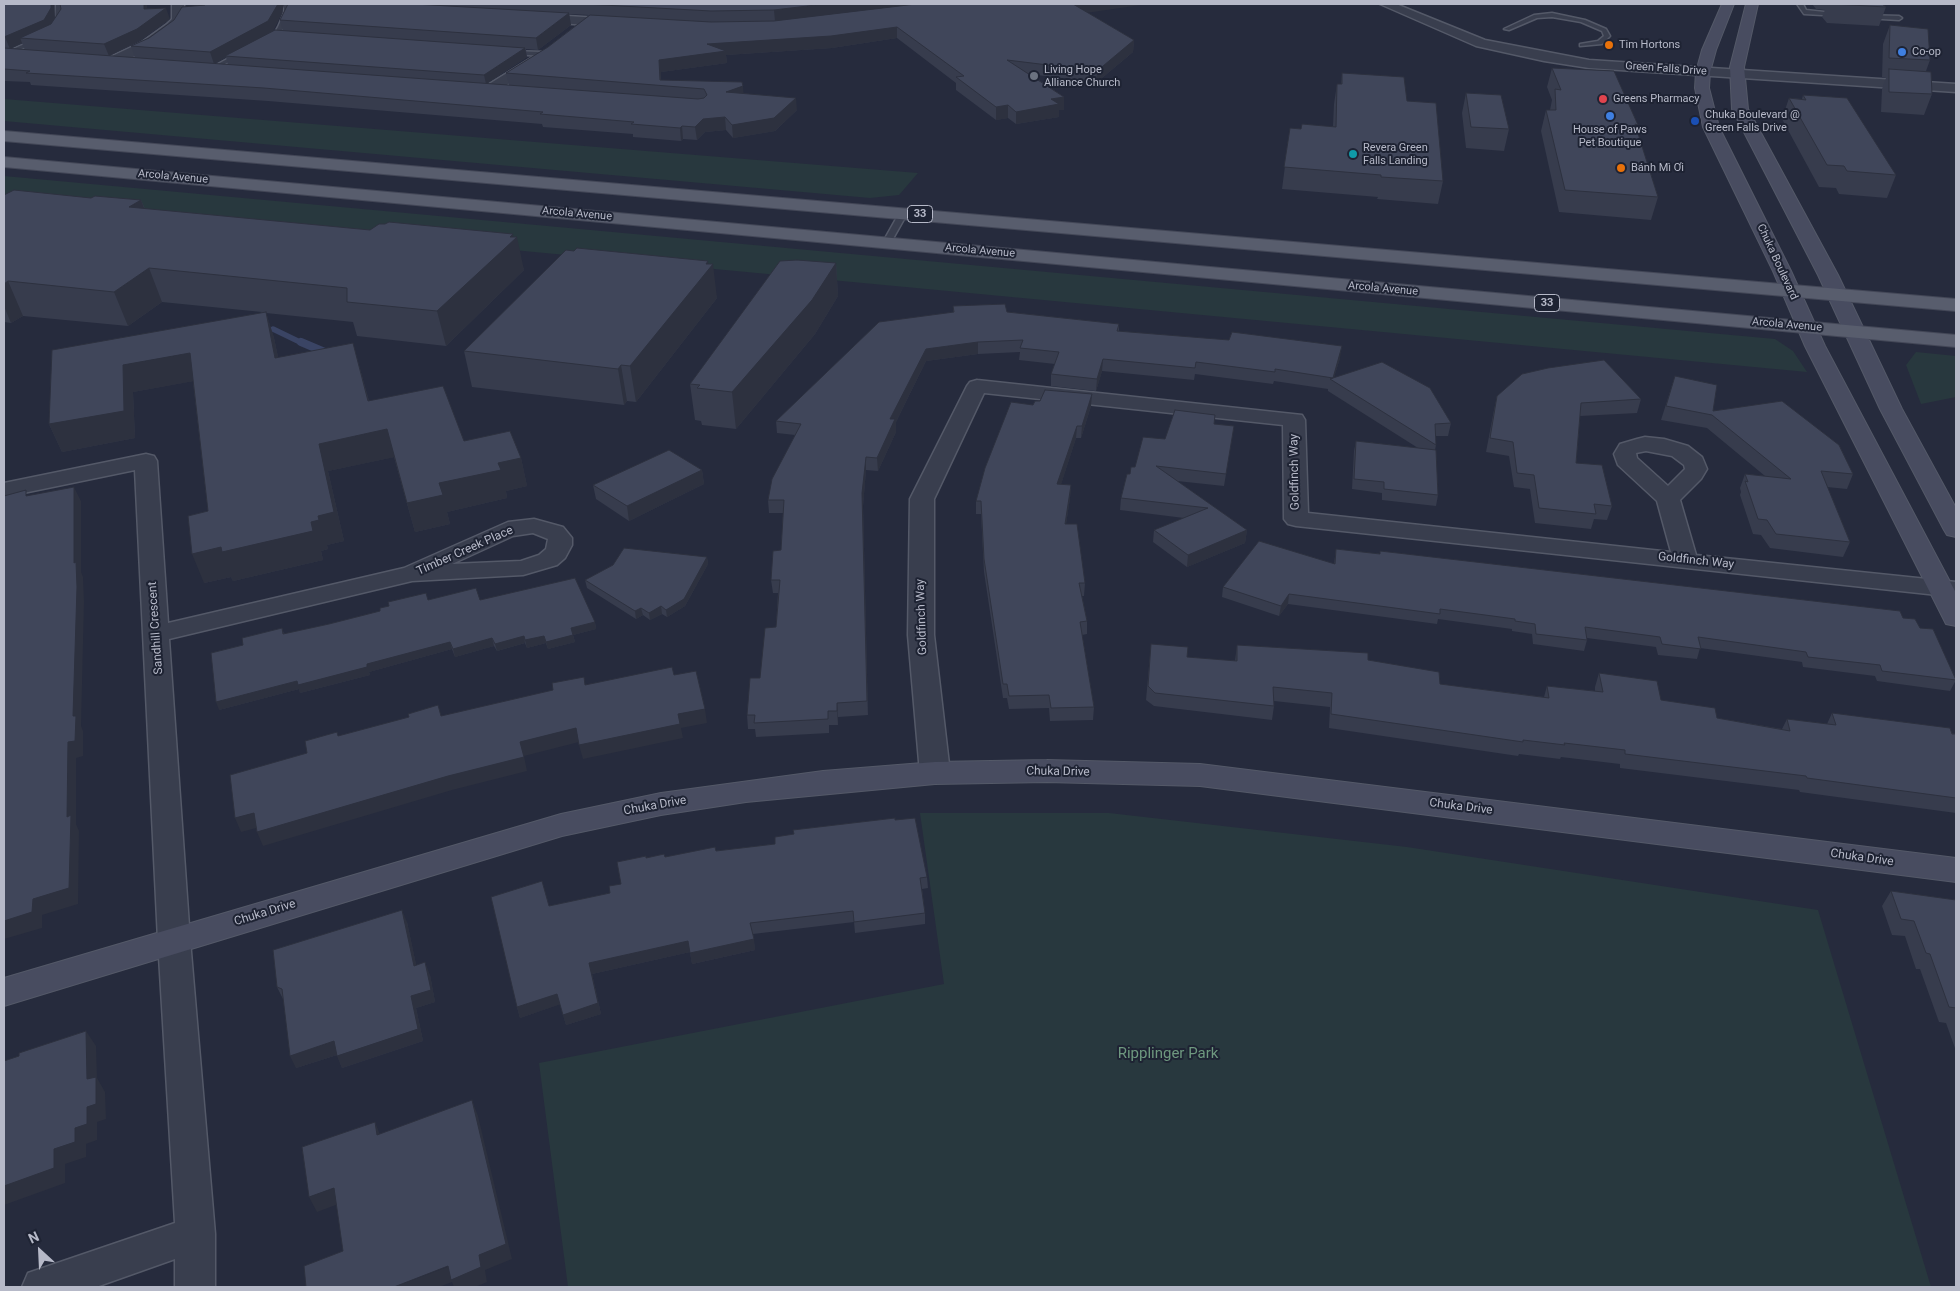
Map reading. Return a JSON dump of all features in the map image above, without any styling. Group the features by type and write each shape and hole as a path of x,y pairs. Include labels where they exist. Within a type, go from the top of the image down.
{"main road":[{"name":"33","path":"4,136 904,212 1956,305"},
{"name":"Arcola Avenue","path":"4,162 1956,341"}],"street":[{"path":"137,64 106,62 147,45 172,27 178,19 178,4"},
{"name":"Green Falls Drive","path":"1386,4 1455,34 1519,53 1589,64 1956,88"},
{"name":"Chuka Boulevard","path":"1728,4 1709,50 1703,72 1702,88 1711,127 1791,290 1807,327 1949,589 1956,618"},
{"path":"1752,4 1739,53 1737,74 1740,109 1837,294 1891,409 1956,530"},
{"path":"518,16 625,24"},
{"path":"573,32 587,21"},
{"path":"511,91 487,89 544,54 558,43"},
{"path":"5,54 35,56"},
{"path":"192,68 239,72"},
{"name":"Goldfinch Way","path":"935,773 921,635 922,499 977,386 1294,420 1296,520 1949,589"},
{"name":"Sandhill Crescent","path":"4,490 146,461 174,940"},
{"path":"1668,499 1685,560"},
{"name":"Timber Creek Place","path":"157,634 412,574 530,567 548,560 556,553 560,545 560,538 555,532 546,528 534,526 508,529 412,574"},
{"name":"Chuka Drive","path":"4,992 561,825 661,804 746,791 823,782 935,773 1047,771 1200,775 1956,870"},
{"path":"174,940 195,1234 195,1287"},
{"path":"42,1287 195,1234"}],"lane":[{"path":"52,34 60,20 59,4"},
{"path":"276,35 288,13 287,4"},
{"path":"1800,4 1804,12 1852,15"},
{"path":"1507,29 1536,16 1552,15 1590,24 1604,30 1607,36 1600,43 1582,45"},
{"path":"1861,15 1899,18"},
{"path":"261,42 276,35 286,36"},
{"path":"5,54 45,37"},
{"path":"210,70 253,47"},
{"path":"504,51 544,54"},
{"path":"887,242 904,212"}],"green space":[{"path":"4,99 918,173 899,195 870,198 4,121"},
{"path":"4,176 1775,339 1793,351 1807,372 4,202"},
{"path":"1916,352 1956,356 1956,397 1921,404 1906,365"},
{"name":"Ripplinger Park","path":"920,813 1109,813 1407,847 1818,910 1931,1287 568,1287 539,1063 944,984"}],"building":[{"path":"4,4 51,4 51,8 44,20 4,37"},
{"path":"60,4 144,4 144,9 166,8 137,29 104,44 20,38 51,24 61,9"},
{"path":"204,4 278,4 268,21 210,52 131,46 149,38 174,20 182,7"},
{"path":"288,4 414,4 569,13 536,38 280,20"},
{"path":"585,4 824,4 774,10 711,11"},
{"path":"916,4 1073,4 1134,40 1097,71 1007,60 1064,97 1051,99 1059,104 1016,112 1008,105 996,107 956,77 964,76 897,27 831,36 707,44 726,51 659,60 660,80 742,82 743,86 726,92 796,98 774,118 732,125 725,117 703,119 695,127 682,126 680,128 540,114 543,112 264,88 26,73 30,71 4,69 4,48 698,99 704,98 707,95 704,89 506,73 548,47 590,15 711,22 774,21"},
{"path":"1833,4 1882,4 1886,7"},
{"path":"1890,25 1928,29 1930,60 1889,58"},
{"path":"275,30 525,48 484,75 225,56"},
{"path":"1552,68 1614,71 1638,125 1635,124 1658,197 1565,190 1546,110 1556,110 1555,89 1561,90"},
{"path":"1889,69 1931,72 1932,94 1889,92"},
{"path":"1342,73 1404,77 1407,101 1436,103 1443,181 1284,167 1290,128 1301,129 1302,124 1336,127 1337,84 1342,84"},
{"path":"1466,93 1501,95 1509,129 1471,127"},
{"path":"1803,95 1847,98 1896,175 1847,171 1844,166 1827,165 1789,98 1806,100"},
{"path":"14,190 91,198 95,196 141,200 129,207 370,230 379,224 389,222 513,234 510,237 517,237 437,311 347,302 347,288 149,268 114,292 8,281 4,284 4,195"},
{"path":"577,248 708,261 706,264 713,264 630,366 621,365 618,369 464,351 566,250 574,251"},
{"path":"797,260 836,263 812,300 732,392 697,388 700,385 690,384 780,261"},
{"path":"1005,304 1007,312 1119,324 1117,331 1229,340 1232,332 1342,346 1333,378 1275,369 1275,372 1196,362 1195,368 1103,359 1097,379 1051,374 1059,352 1020,348 1023,340 978,342 926,349 890,419 895,419 877,458 866,457 862,493 867,701 837,703 837,711 828,711 828,719 754,723 755,715 747,715 750,678 760,678 765,628 776,627 780,580 771,580 773,551 781,550 784,500 768,500 772,479 801,424 776,421 879,322 954,312 953,306"},
{"path":"266,312 275,358 353,343 368,401 443,386 464,441 510,431 521,458 498,463 501,470 439,483 443,495 407,503 387,429 319,444 334,512 318,516 319,520 311,522 313,531 222,552 221,547 192,554 188,516 208,511 190,353 123,365 124,411 49,424 52,350"},
{"path":"1604,360 1641,399 1581,403 1576,463 1602,465 1612,506 1594,504 1596,514 1539,508 1534,475 1517,473 1513,442 1490,438 1497,396 1522,374 1548,368"},
{"path":"1382,362 1430,388 1451,423 1435,424 1436,445 1330,379"},
{"path":"1675,376 1717,385 1713,411 1782,401 1839,445 1853,474 1821,471 1850,542 1776,534 1767,520 1758,519 1745,481 1748,482 1745,474 1791,479 1712,415 1666,406"},
{"path":"1045,390 1092,394 1082,426 1077,426 1057,484 1071,485 1065,524 1077,524 1085,583 1079,583 1087,621 1080,622 1094,707 1051,708 1049,695 1009,696 1007,684 1003,684 984,559 981,501 976,501 985,468 1011,402 1033,405 1035,401 1040,401"},
{"path":"1175,410 1215,415 1214,424 1234,426 1226,474 1156,466 1247,530 1188,555 1154,530 1208,508 1121,498 1127,474 1130,474 1131,467 1135,467 1143,437 1165,439"},
{"path":"1356,441 1436,450 1438,495 1384,489 1384,482 1354,479"},
{"path":"669,450 702,470 627,506 593,485"},
{"path":"74,487 74,563 76,562 77,587 73,716 76,716 75,741 68,742 67,817 71,815 69,888 33,899 32,912 4,921 4,496 26,490 26,496"},
{"path":"1259,541 1335,564 1336,549 1380,554 1380,551 1900,611 1903,618 1915,619 1920,628 1933,629 1956,680 1882,671 1880,665 1808,657 1806,652 1698,637 1701,649 1662,644 1660,637 1585,627 1587,640 1536,634 1535,624 1515,621 1515,619 1440,609 1440,614 1289,594 1281,606 1223,587"},
{"path":"624,548 707,557 684,599 666,610 661,606 649,613 641,608 635,611 585,580 613,565"},
{"path":"575,578 595,622 571,628 573,635 546,642 544,636 525,640 524,636 495,644 492,638 453,649 450,642 298,685 297,681 216,702 211,653 243,645 242,638 282,628 283,634 329,624 380,611 380,608 389,606 388,602 426,593 428,600 476,588 480,600"},
{"path":"1151,644 1188,647 1187,657 1237,661 1237,645 1368,653 1368,660 1439,672 1440,684 1549,698 1547,686 1603,692 1599,673 1657,681 1661,700 1715,708 1717,718 1790,731 1787,719 1836,725 1832,713 1950,728 1952,734 1956,734 1956,798 1807,778 1806,776 1625,754 1625,750 1564,743 1565,745 1523,740 1523,742 1331,714 1332,693 1273,687 1274,706 1155,693 1148,686"},
{"path":"672,667 674,675 696,671 705,709 678,714 680,724 579,745 576,728 520,742 524,757 448,776 257,832 254,813 235,818 230,775 307,753 305,741 337,732 338,736 409,717 408,714 438,705 441,716 553,690 552,683 584,677 585,685"},
{"path":"895,818 895,820 915,818 927,877 920,878 925,913 854,922 853,911 750,923 754,939 690,953 688,941 589,963 598,1003 563,1015 557,994 517,1007 491,897 542,881 549,906 610,893 609,886 621,884 617,862 664,854 665,857 715,847 716,851 775,844 775,837 794,834 793,830"},
{"path":"1891,891 1956,900 1956,1008 1949,1007 1930,954 1926,953 1914,921 1901,919"},
{"path":"402,910 414,966 425,962 431,990 411,996 418,1029 337,1056 334,1041 290,1056 282,989 277,987 273,950"},
{"path":"86,1031 87,1079 96,1077 96,1104 87,1107 87,1124 75,1128 75,1142 54,1149 54,1168 4,1186 4,1061 19,1056 19,1053"},
{"path":"472,1100 506,1244 479,1255 481,1267 451,1280 448,1266 394,1287 306,1287 304,1266 343,1251 334,1188 309,1197 302,1147 375,1122 377,1135"}],"waterway":[{"path":"273,329 304,344"},
{"path":"301,342 327,353"}],"place":[{"name":"Tim Hortons","path":"1609,45"},
{"name":"Co-op","path":"1902,52"},
{"name":"Living Hope Alliance Church","path":"1034,76"},
{"name":"Greens Pharmacy","path":"1603,99"},
{"name":"House of Paws Pet Boutique","path":"1610,116"},
{"name":"Chuka Boulevard @ Green Falls Drive","path":"1695,121"},
{"name":"Revera Green Falls Landing","path":"1353,154"},
{"name":"Bánh Mì Ơi","path":"1621,168"}]}
